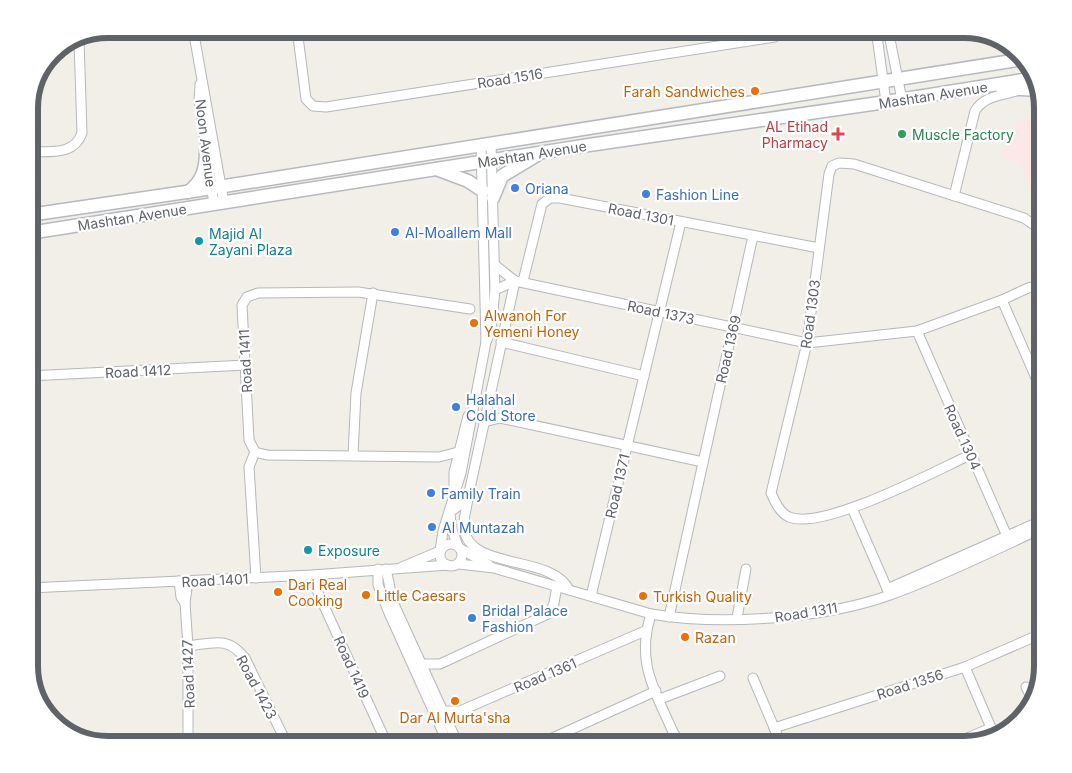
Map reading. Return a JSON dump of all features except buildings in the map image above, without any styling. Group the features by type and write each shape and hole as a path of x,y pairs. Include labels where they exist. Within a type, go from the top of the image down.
{"street":[{"name":"Noon Avenue","path":"194,38 219,203"},
{"name":"Road 1516","path":"298,38 306,99 313,106 326,107 762,38"},
{"path":"877,38 886,102"},
{"path":"890,38 902,100"},
{"path":"38,151 73,148 82,133 79,44"},
{"name":"Mashtan Avenue","path":"38,214 188,192 1016,60"},
{"name":"Mashtan Avenue","path":"38,231 1028,79"},
{"name":"Noon Avenue","path":"201,82 199,95 206,152 216,187"},
{"path":"990,86 1032,90"},
{"path":"954,196 975,111 985,100 1019,90"},
{"path":"486,144 488,195 484,328 486,342"},
{"path":"188,192 197,184 204,173 206,152"},
{"path":"454,492 454,472 472,410 486,342 491,330 495,290 495,265 488,195 502,176 541,153"},
{"name":"Road 1303","path":"970,455 852,508 826,516 790,517 775,503 771,492 807,343 828,174 832,166 839,163 854,164 1034,223"},
{"path":"436,169 468,181 488,195"},
{"name":"Road 1301","path":"569,590 566,583 554,574 486,554 469,542 464,529 469,493 504,329 542,204 550,198 560,198 819,248"},
{"name":"Road 1371","path":"591,596 681,222"},
{"name":"Road 1369","path":"669,617 753,236"},
{"path":"495,265 519,281"},
{"path":"495,290 519,281"},
{"name":"Road 1373","path":"519,281 807,343"},
{"path":"807,343 917,331 1034,287"},
{"name":"Road 1411","path":"255,452 249,440 242,306 247,297 258,293 373,293 470,310"},
{"path":"353,455 356,393 373,293"},
{"path":"484,328 477,316 470,310 486,300"},
{"path":"1002,300 1034,373"},
{"path":"493,311 504,329"},
{"name":"Road 1304","path":"917,331 970,455 1009,539"},
{"path":"501,342 644,376"},
{"name":"Road 1412","path":"38,376 246,365"},
{"path":"487,405 500,418"},
{"path":"450,512 452,530 460,548 459,564 448,565 442,562 440,551 443,531 450,512 454,492 464,426 472,410"},
{"path":"484,422 500,418 626,447 703,462"},
{"path":"256,578 249,467 255,452 267,455 353,455 459,459"},
{"path":"439,457 454,472"},
{"path":"450,512 461,504 469,493"},
{"path":"852,508 889,592"},
{"name":"Road 1311","path":"459,564 494,568 651,614 669,617 776,619 814,613 889,592 1009,539 1034,525"},
{"name":"Road 1311","path":"1009,539 1034,531"},
{"path":"440,551 448,546 460,548"},
{"name":"Road 1311","path":"460,548 494,568"},
{"name":"Road 1401","path":"402,567 440,551"},
{"name":"Road 1401","path":"38,588 316,575 448,565"},
{"path":"382,569 393,602 454,736"},
{"path":"382,569 378,585 444,736"},
{"path":"737,618 746,569"},
{"name":"Road 1419","path":"316,575 318,590 383,736"},
{"name":"Road 1427","path":"183,581 188,646 188,736"},
{"path":"422,664 440,664 550,613 557,586"},
{"path":"651,614 645,631 644,660 675,736"},
{"name":"Road 1361","path":"443,711 460,712 645,631"},
{"name":"Road 1356","path":"774,728 965,667 1034,636"},
{"name":"Road 1423","path":"188,646 226,642 236,647 246,658 283,736"},
{"path":"965,667 991,728 976,734"},
{"path":"558,736 658,695 720,676"},
{"path":"754,678 778,736"},
{"path":"1026,687 1029,693"}],"shaded area":[{"path":"1034,117 1034,197 1020,163 1001,157 1012,127 1020,120"}],"place":[{"name":"Farah Sandwiches","path":"755,91"},
{"name":"AL Etihad Pharmacy","path":"838,134"},
{"name":"Muscle Factory","path":"902,134"},
{"name":"Oriana","path":"515,188"},
{"name":"Fashion Line","path":"646,194"},
{"name":"Al-Moallem Mall","path":"395,232"},
{"name":"Majid Al Zayani Plaza","path":"199,241"},
{"name":"Alwanoh For Yemeni Honey","path":"474,323"},
{"name":"Halahal Cold Store","path":"456,407"},
{"name":"Family Train","path":"431,493"},
{"name":"Al Muntazah","path":"432,527"},
{"name":"Exposure","path":"308,550"},
{"name":"Dari Real Cooking","path":"278,592"},
{"name":"Little Caesars","path":"366,595"},
{"name":"Turkish Quality","path":"643,596"},
{"name":"Bridal Palace Fashion","path":"472,618"},
{"name":"Razan","path":"685,637"},
{"name":"Dar Al Murta'sha","path":"455,701"}]}
